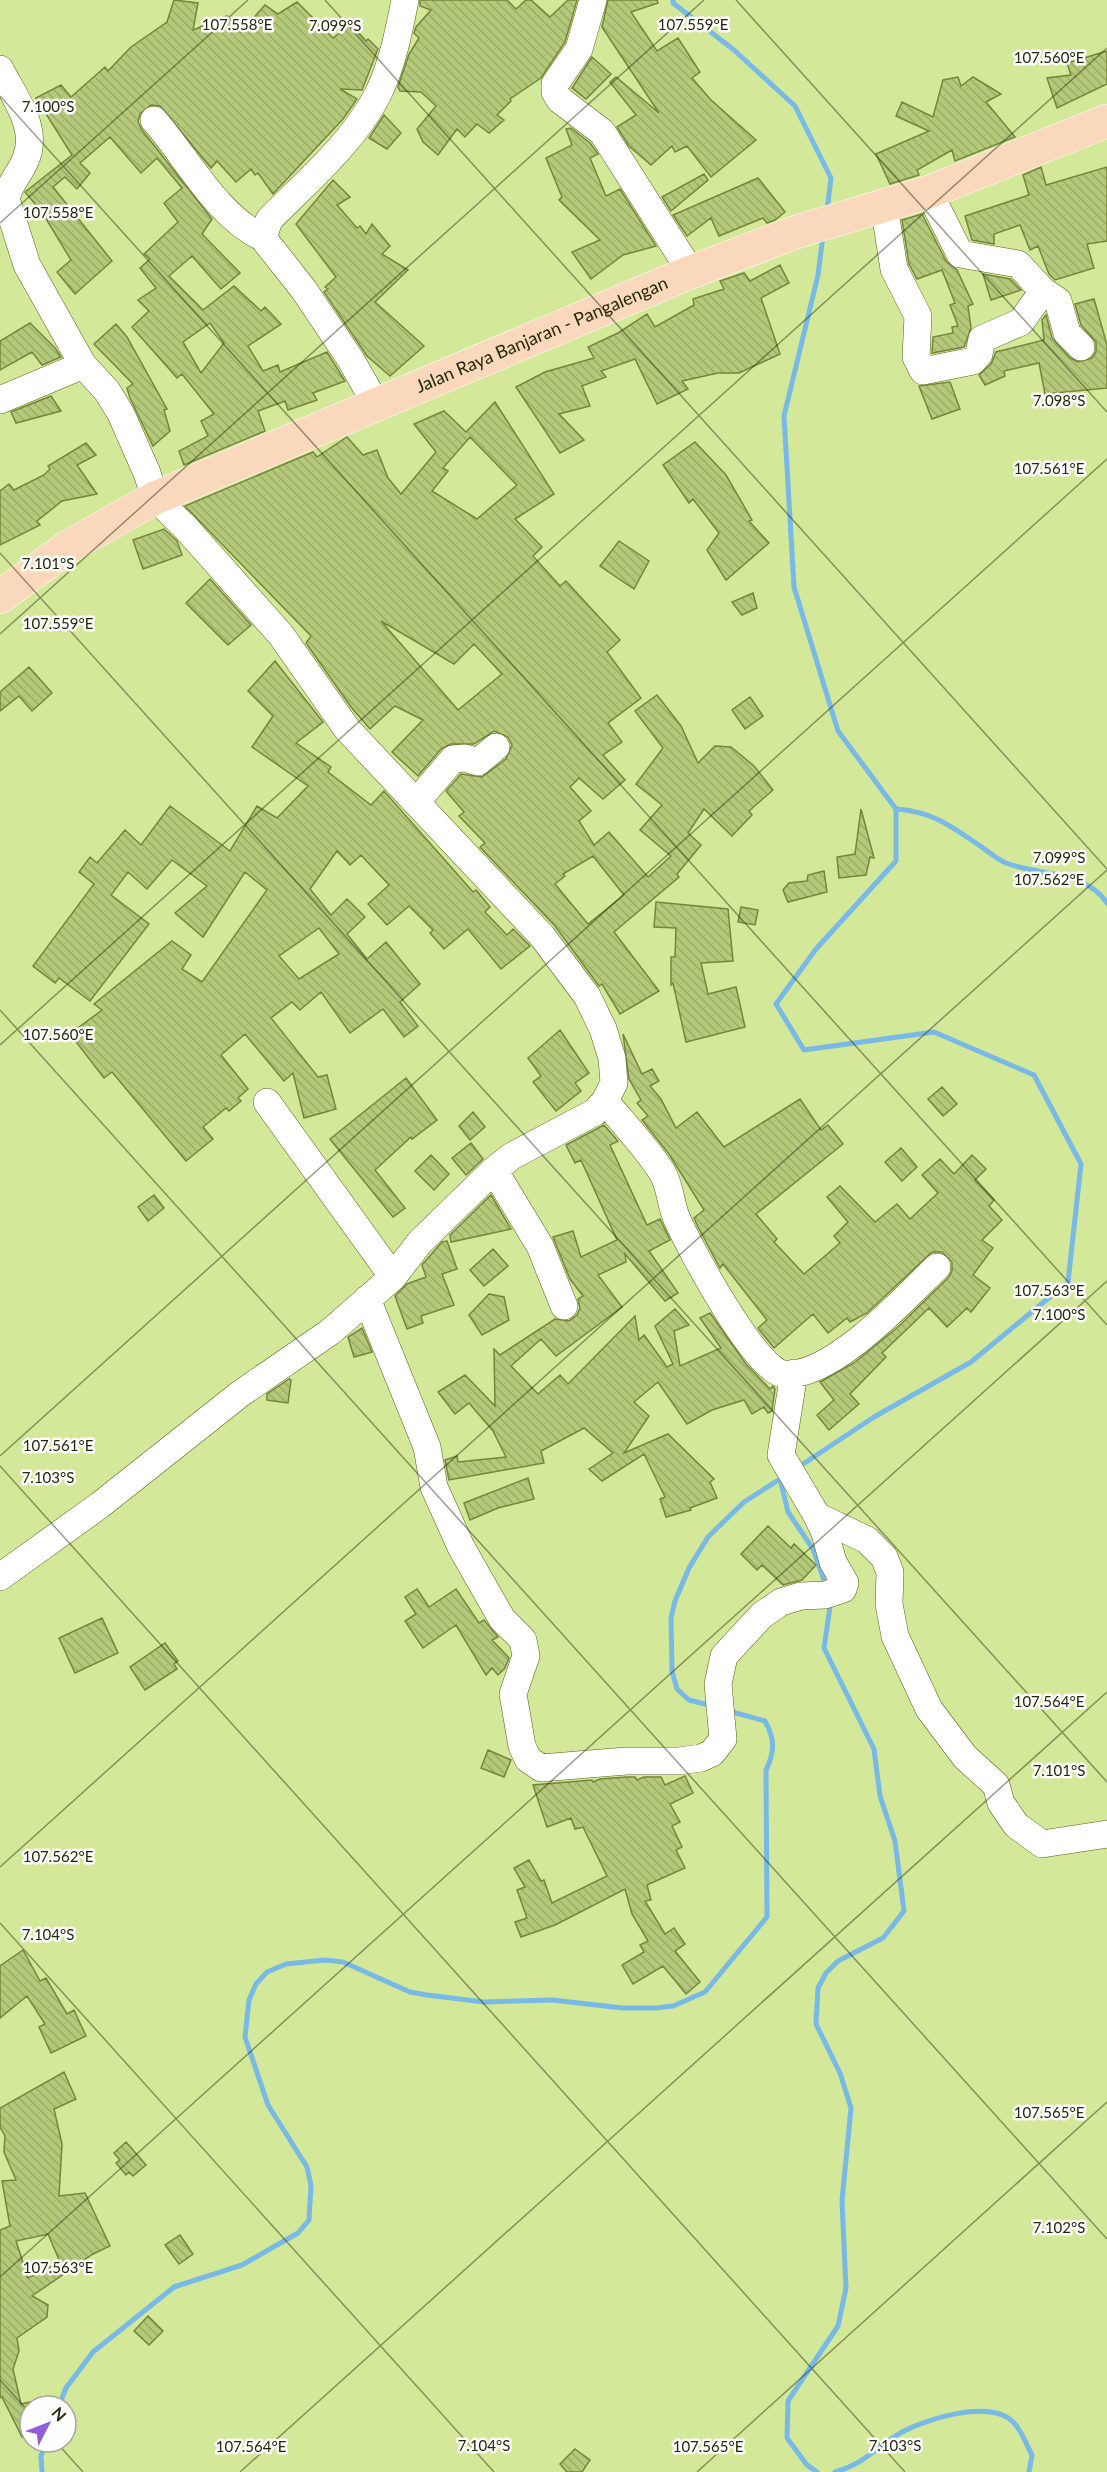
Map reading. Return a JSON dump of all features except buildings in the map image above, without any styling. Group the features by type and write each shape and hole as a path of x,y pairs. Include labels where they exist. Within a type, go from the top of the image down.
{"main road":[{"name":"Jalan Raya Banjaran - Pangalengan","path":"0,597 68,547 155,498 691,272 796,232 929,192 1107,121"}],"street":[{"path":"263,238 269,220 339,150 378,93 399,31 405,0"},
{"path":"593,0 579,49 555,84 555,92 560,100 602,132 691,272"},
{"path":"0,69 30,131 31,144 25,161 8,188 6,199 27,265 52,314 83,365 107,391 121,414 147,473 155,498 185,527 281,635 347,729 542,936 587,996 603,1029 612,1058 614,1083 605,1101 596,1112 512,1156 494,1170 420,1242 393,1277 330,1332 240,1394 100,1505 0,1577"},
{"path":"154,120 227,211 246,229 263,238 282,258 351,360 377,406"},
{"path":"929,192 960,254 1018,264 1043,291 1058,301 1067,333 1081,347"},
{"path":"881,206 894,269 918,316 916,357 923,371 973,361 979,354 982,339 1021,322 1043,291"},
{"path":"0,400 83,365"},
{"path":"417,801 453,759 465,758 478,762 496,747"},
{"path":"605,1101 662,1172 669,1185 676,1217 695,1256 748,1341 776,1372 794,1373 809,1370 859,1341 938,1267"},
{"path":"267,1102 393,1277"},
{"path":"494,1170 540,1246 564,1306"},
{"path":"367,1299 427,1448 434,1487 461,1547 502,1619 523,1640 526,1656 513,1694 522,1746 528,1759 541,1768 626,1761 679,1761 701,1758 712,1753 723,1739 718,1684 724,1656 762,1615 781,1602 801,1596 834,1592 845,1583 833,1562 817,1516 782,1455 794,1373"},
{"path":"817,1516 867,1539 888,1563 891,1581 888,1604 896,1635 915,1684 929,1710 965,1757 996,1785 1001,1803 1016,1825 1042,1844 1107,1834"}],"waterway":[{"path":"673,0 673,3 734,50 795,106 831,178 827,211"},
{"path":"797,1468 874,1417 971,1362 1068,1282 1081,1164 1034,1075 934,1032 804,1050 776,1004 816,949 896,861 896,809 838,731 794,587 784,416 818,275 823,235"},
{"path":"896,809 932,817 962,833 1006,863 1074,879 1098,892 1107,903"},
{"path":"784,1477 780,1479 788,1512 813,1549 826,1586"},
{"path":"712,1706 689,1700 677,1689 672,1671 671,1618 675,1601 689,1568 708,1537 744,1502 780,1479"},
{"path":"817,2472 807,2465 787,2438 788,2401 838,2326 846,2288 842,2201 851,2108 840,2073 816,2024 818,1988 826,1973 838,1961 883,1938 904,1911 895,1841 880,1796 874,1749 824,1648 831,1600"},
{"path":"64,2394 93,2352 174,2287 242,2265 298,2233 309,2220 311,2185 307,2167 268,2105 245,2037 249,2000 256,1984 267,1972 286,1964 325,1960 343,1962 410,1992 484,2002 553,2000 622,2008 656,2008 673,2006 705,1992 767,1917 766,1770 771,1757 772,1739 765,1721 729,1711"},
{"path":"835,2472 861,2461 909,2429 939,2418 974,2412 990,2412 1003,2416 1017,2426 1032,2455 1029,2472"},
{"path":"42,2454 42,2472"}]}
